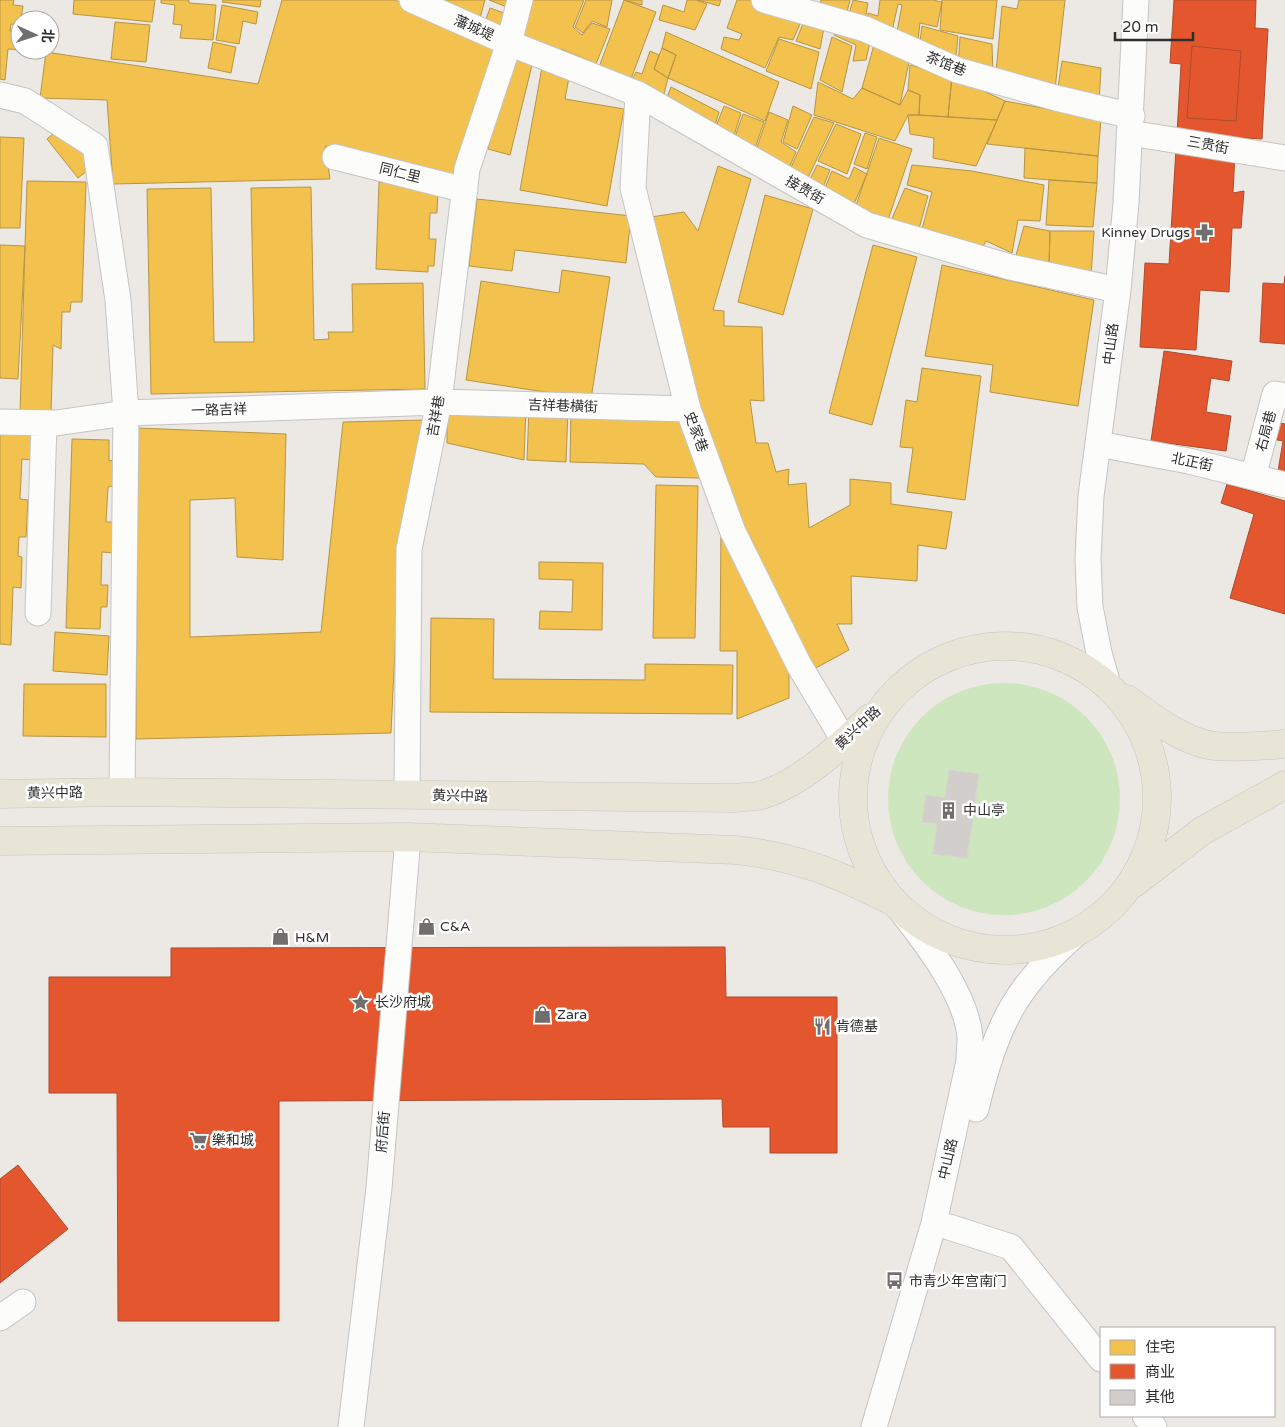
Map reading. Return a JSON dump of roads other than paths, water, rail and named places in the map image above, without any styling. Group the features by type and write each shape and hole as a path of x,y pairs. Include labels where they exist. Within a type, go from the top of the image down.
{"main road":[{"path":"896,904 880,884 867,862 859,838 854,812 854,787 858,762 865,740 887,701 921,671 940,660 984,647 1006,645 1050,652 1071,661 1156,719 1195,740 1213,746 1280,744"},
{"path":"0,841 408,837 753,852 816,866 866,888 896,904 918,922 944,937 971,946 1000,950 1029,948 1057,941 1083,928 1107,911 1126,889 1139,868 1149,845 1155,821 1157,796 1148,748 1138,725 1125,704 1108,685"},
{"name":"黄兴中路","path":"0,794 122,792 734,798 758,796 786,784 815,766 845,742 887,701"},
{"path":"1126,889 1202,831 1285,785"}],"street":[{"name":"藩城堤","path":"412,0 509,43"},
{"name":"吉祥巷","path":"408,795 409,549 439,402 467,169 509,43 520,0"},
{"name":"茶馆巷","path":"764,0 865,29 958,70 1056,98 1131,124"},
{"name":"中山路","path":"1108,685 1090,607 1088,582 1091,496 1118,290 1126,203 1136,0"},
{"name":"接贵街","path":"509,43 638,94 867,225 1010,267 1118,290"},
{"name":"史家巷","path":"638,94 633,188 688,409 733,532 798,665 845,742"},
{"path":"0,95 25,101 95,146 118,300 126,413 122,792"},
{"name":"三贵街","path":"1131,124 1285,158"},
{"name":"同仁里","path":"335,157 465,190"},
{"name":"右局巷","path":"1253,477 1275,394 1285,396"},
{"name":"吉祥巷横街","path":"439,402 688,409"},
{"name":"一路吉祥","path":"0,422 56,423 126,413 439,402"},
{"path":"38,613 44,423"},
{"name":"北正街","path":"1098,444 1189,461 1285,485"},
{"name":"府后街","path":"351,1427 379,1188 408,837"},
{"name":"中山路","path":"874,1427 934,1223 969,1060 970,1037 966,1018 959,1000 934,955 896,904"},
{"name":"中山路","path":"890,1427 949,1227 981,1090 996,1039 1009,1010 1024,986 1058,949 1083,928"},
{"path":"949,1227 1011,1247 1100,1359"},
{"path":"0,1318 22,1302"},
{"path":"1146,1417 1154,1427"}],"place":[{"name":"Kinney Drugs","path":"1204,232"},
{"name":"中山亭","path":"949,810"},
{"name":"C&A","path":"426,926"},
{"name":"H&M","path":"281,937"},
{"name":"长沙府城","path":"361,1002"},
{"name":"Zara","path":"543,1014"},
{"name":"肯德基","path":"822,1026"},
{"name":"樂和城","path":"198,1140"},
{"name":"市青少年宫南门","path":"895,1281"}]}
